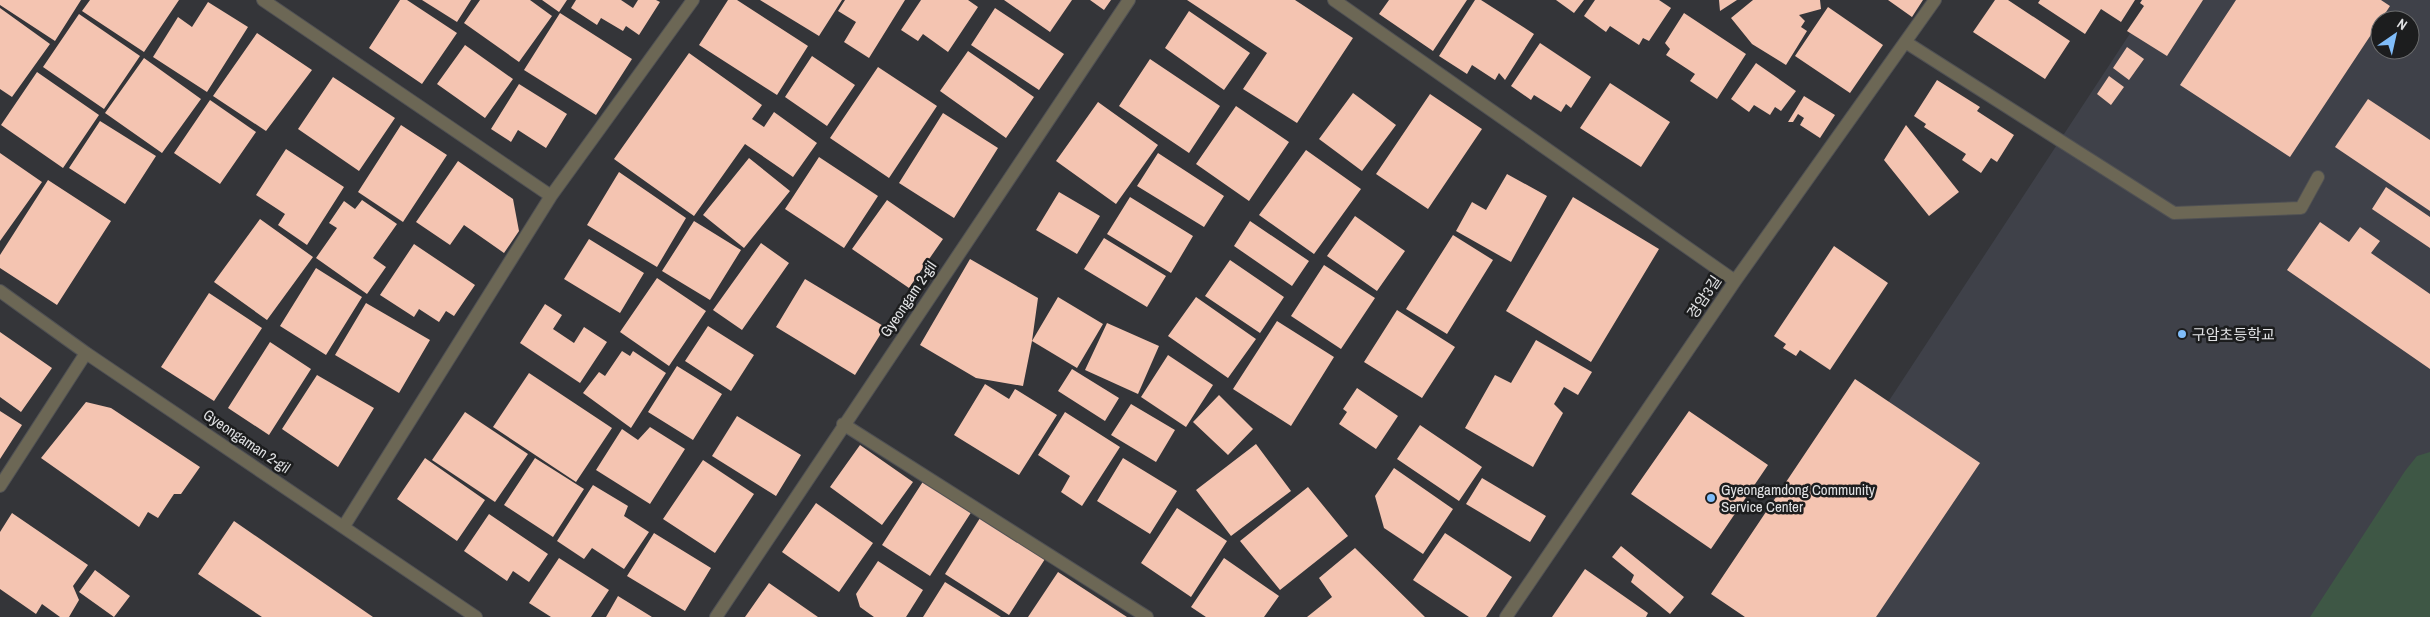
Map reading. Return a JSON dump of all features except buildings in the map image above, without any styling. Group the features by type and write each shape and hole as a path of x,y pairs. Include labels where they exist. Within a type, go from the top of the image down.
{"street":[{"path":"263,0 278,5 551,196"},
{"path":"344,526 551,196 693,0"},
{"name":"Gyeongam 2-gil","path":"716,617 843,424 1129,0"},
{"path":"1334,0 1735,281"},
{"name":"경암3길","path":"1506,617 1735,281 1907,43 1935,0"},
{"path":"1907,43 2174,213 2301,208 2318,177"},
{"name":"Gyeongaman 2-gil","path":"0,291 86,353 476,617"},
{"path":"0,486 86,353"},
{"path":"843,424 1147,617"}],"shaded area":[{"name":"구암초등학교","path":"2152,0 2430,0 2430,617 1747,617"}],"green space":[{"path":"2430,452 2430,617 2310,617 2405,471 2417,456"}],"place":[{"name":"구암초등학교","path":"2182,334"},
{"name":"Gyeongamdong Community Service Center","path":"1711,498"}]}
